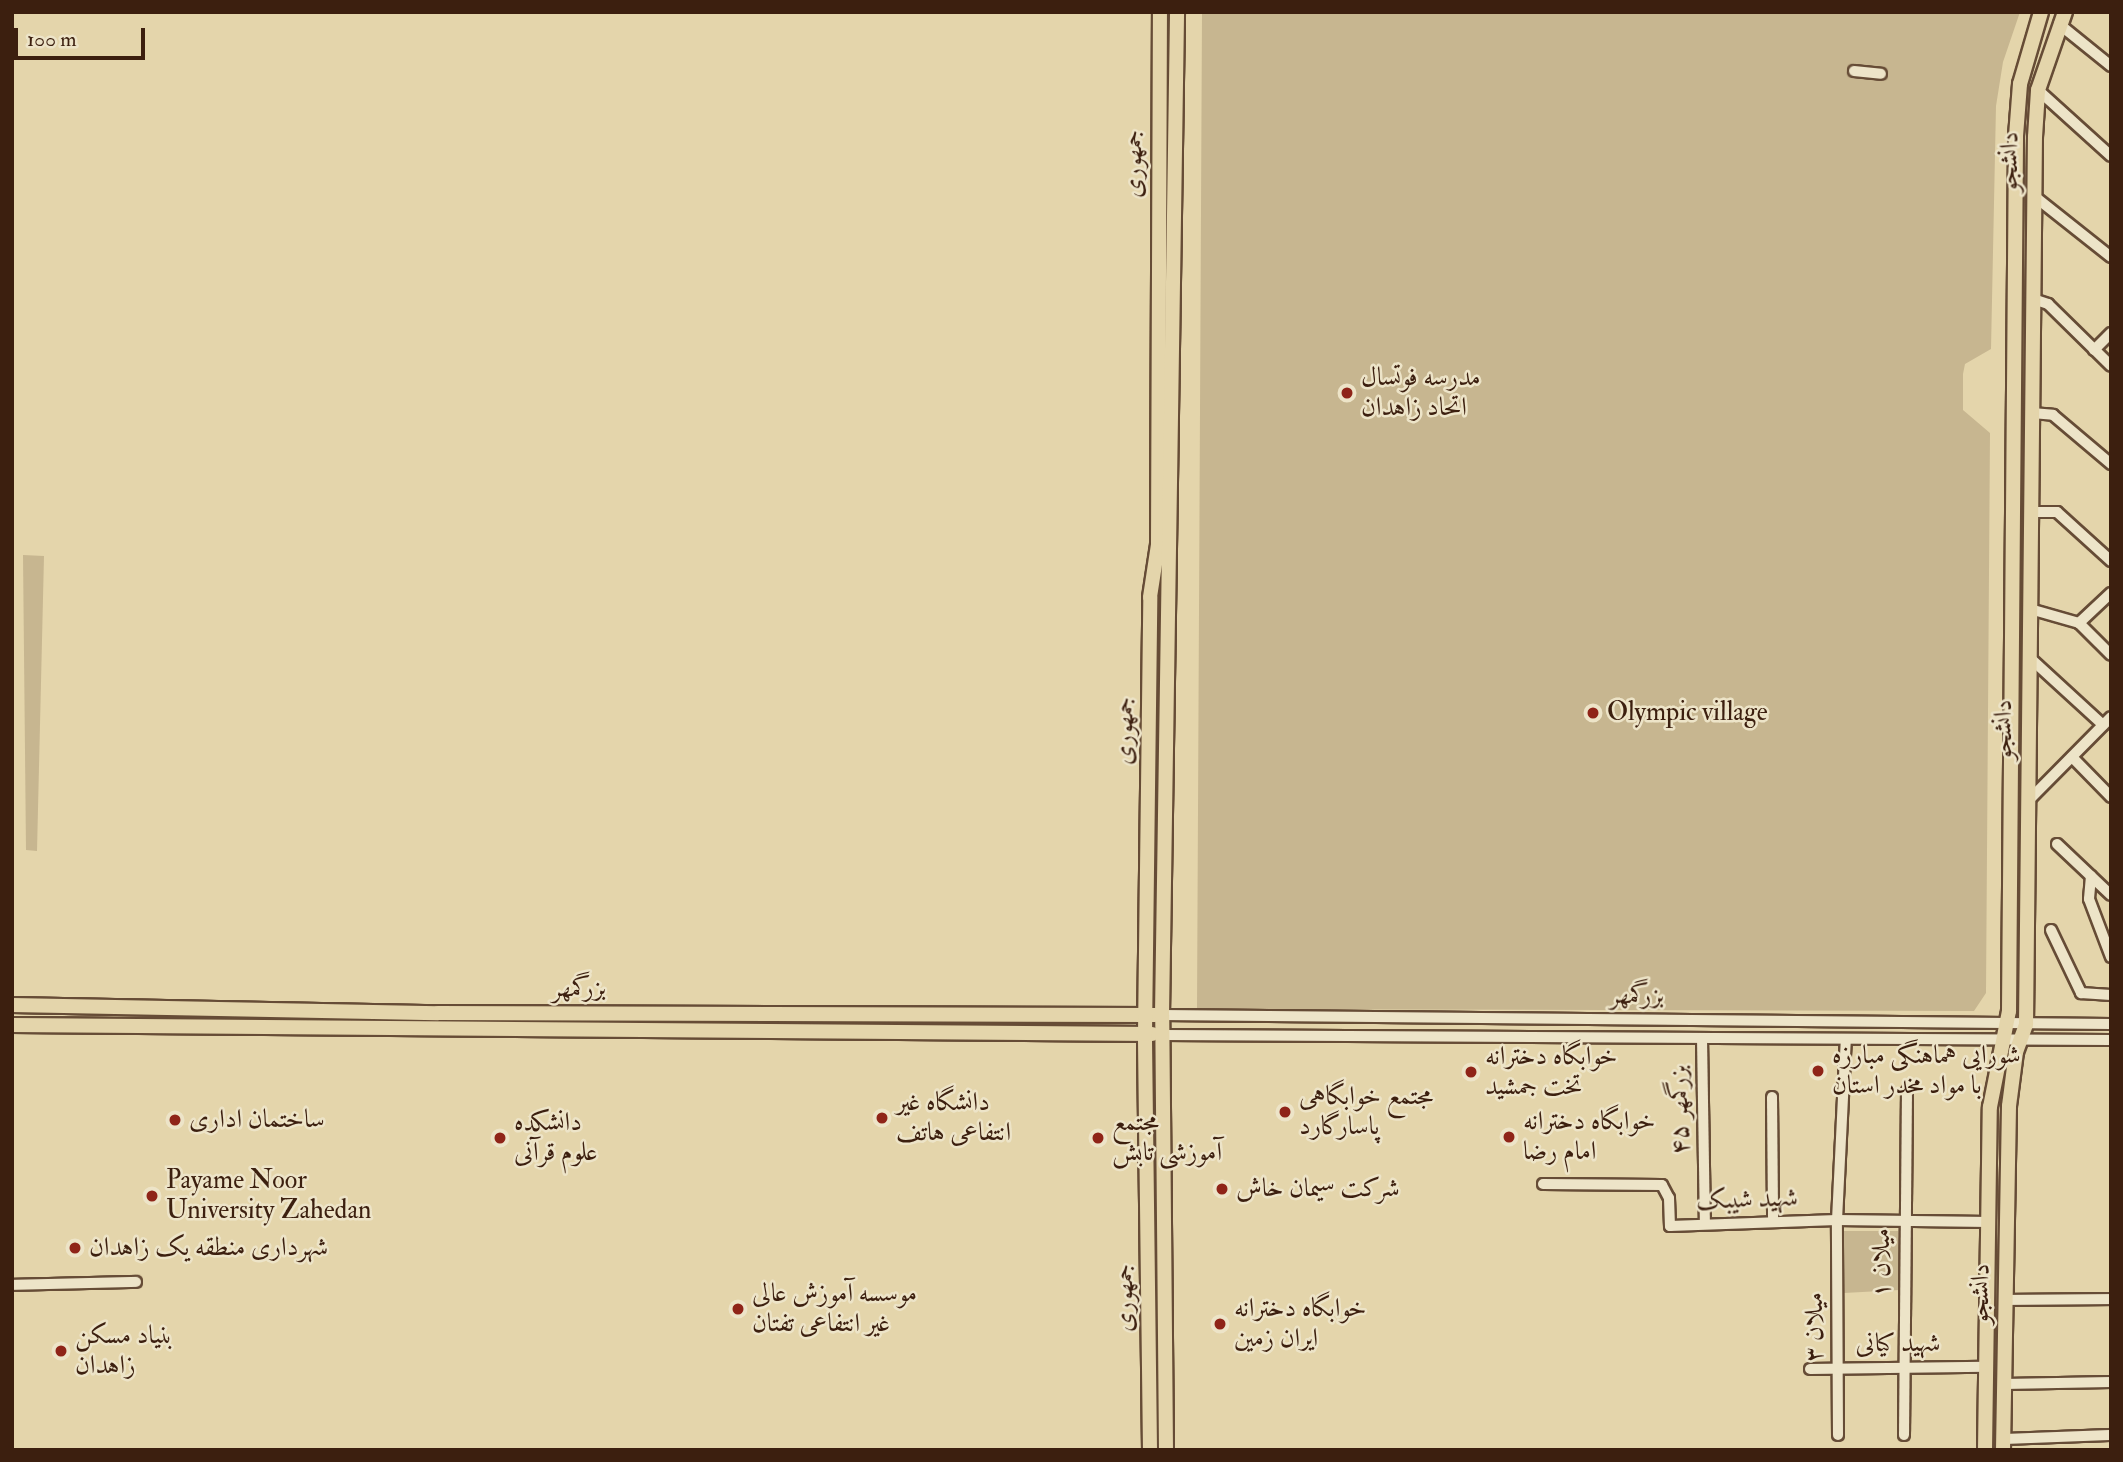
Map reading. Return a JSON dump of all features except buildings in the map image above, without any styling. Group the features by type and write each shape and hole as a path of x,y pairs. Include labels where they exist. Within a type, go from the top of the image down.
{"main road":[{"name":"جمهوری","path":"1150,1450 1145,1034 1150,597 1158,545 1160,12"},
{"name":"جمهوری","path":"1166,1450 1162,1015 1178,12"},
{"name":"دانشجو","path":"1985,1450 1990,1107 2008,1024 2020,84 2041,12"},
{"name":"دانشجو","path":"2003,1444 2009,1106 2026,1024 2034,196 2038,90 2062,18"},
{"path":"1158,128 1177,128"},
{"path":"2016,233 2034,233"},
{"path":"1150,597 1167,598"},
{"name":"بزرگمهر","path":"12,1005 438,1013 1162,1015"},
{"path":"947,1034 948,1014"},
{"name":"بزرگمهر","path":"12,1025 1164,1035"},
{"path":"1149,1239 1166,1241"}],"street":[{"path":"2062,18 2111,66"},
{"path":"1854,71 1881,74"},
{"path":"2038,90 2111,156"},
{"path":"2034,196 2111,257"},
{"path":"2033,299 2048,304 2111,366"},
{"path":"2094,350 2111,333"},
{"path":"2032,413 2053,415 2111,464"},
{"path":"2031,512 2057,512 2111,561"},
{"path":"2078,623 2111,593"},
{"path":"2030,610 2078,623 2111,655"},
{"path":"2028,801 2107,721 2029,658"},
{"path":"2072,757 2111,797"},
{"path":"2057,844 2111,895"},
{"path":"2091,876 2088,899 2108,942 2111,957"},
{"path":"2051,930 2081,993 2111,995"},
{"name":"بزرگمهر","path":"1162,1015 2111,1024"},
{"path":"1477,1036 1478,1018"},
{"name":"بزرگمهر ۴۵","path":"1691,1021 1696,1038 1704,1223"},
{"name":"بزرگمهر","path":"1164,1035 2111,1040"},
{"name":"میلان ۳","path":"1838,1435 1837,1220 1846,1039"},
{"name":"میلان ۱","path":"1905,1435 1907,1091"},
{"path":"1772,1097 1773,1222"},
{"name":"شهید شیبک","path":"1543,1184 1648,1181 1662,1185 1669,1198 1670,1226 1837,1220 1989,1222"},
{"path":"12,1285 136,1282"},
{"path":"2006,1300 2111,1299"},
{"name":"شهید کیانی","path":"1810,1368 1986,1367"},
{"path":"2004,1384 2111,1382"},
{"path":"2003,1444 2111,1435"}],"shaded area":[{"name":"Olympic village","path":"1202,12 2020,12 2003,62 1996,106 1991,349 1965,364 1963,374 1963,410 1990,433 1986,993 1974,1011 1197,1009"},
{"path":"23,555 44,556 37,851 26,850"},
{"path":"1844,1231 1898,1231 1899,1290 1844,1293"}],"place":[{"name":"مدرسه فوتسال اتحاد زاهدان","path":"1347,393"},
{"name":"Olympic village","path":"1593,713"},
{"name":"شورایی هماهنگی مبارزه با مواد مخدر استان","path":"1818,1071"},
{"name":"خوابگاه دخترانه تخت جمشید","path":"1471,1072"},
{"name":"مجتمع خوابگاهی پاسارگارد","path":"1285,1112"},
{"name":"دانشگاه غیر انتفاعی هاتف","path":"882,1118"},
{"name":"ساختمان اداری","path":"175,1120"},
{"name":"خوابگاه دخترانه امام رضا","path":"1509,1137"},
{"name":"دانشکده علوم قرآنی","path":"500,1138"},
{"name":"مجتمع آموزشی تابش","path":"1098,1138"},
{"name":"شرکت سیمان خاش","path":"1222,1189"},
{"name":"Payame Noor University Zahedan","path":"152,1196"},
{"name":"شهرداری منطقه یک زاهدان","path":"75,1248"},
{"name":"موسسه آموزش عالی غیر انتفاعی تفتان","path":"738,1309"},
{"name":"خوابگاه دخترانه ایران زمین","path":"1220,1324"},
{"name":"بنیاد مسکن زاهدان","path":"61,1351"}]}
